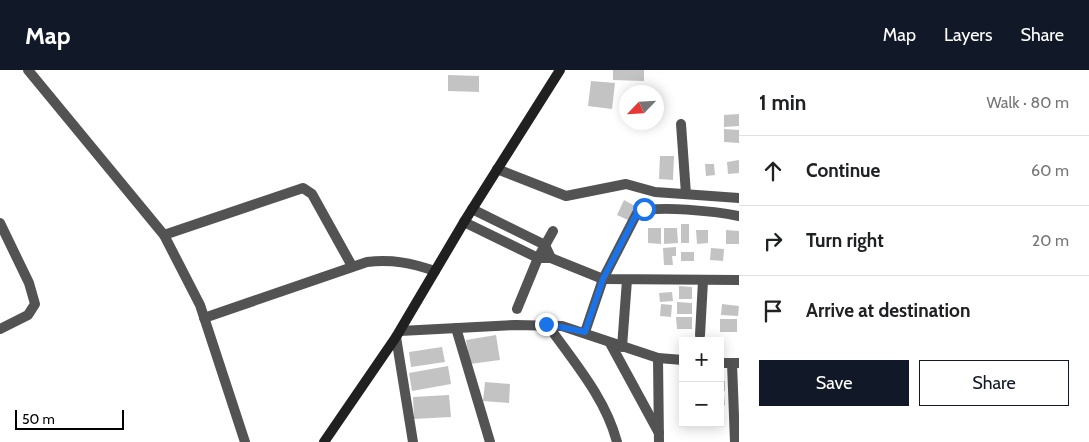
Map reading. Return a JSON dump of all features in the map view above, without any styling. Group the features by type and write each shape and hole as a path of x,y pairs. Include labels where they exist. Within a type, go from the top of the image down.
{"street":[{"path":"28,70 164,235 200,305 245,442"},
{"path":"324,442 398,334 464,222 560,70"},
{"path":"681,124 686,194"},
{"path":"497,169 566,196 626,184 655,192 739,198"},
{"path":"164,235 303,188 312,194 352,266"},
{"path":"585,332 603,279 637,213 644,209 726,213 739,216"},
{"path":"472,210 545,245 551,258"},
{"path":"464,222 538,258 551,258 603,279 739,280"},
{"path":"0,224 29,283 35,304 28,315 0,329"},
{"path":"517,309 538,258 553,231"},
{"path":"204,318 367,262 388,260 406,262 435,271"},
{"path":"622,347 627,280"},
{"path":"700,335 702,281"},
{"path":"398,334 456,328 546,324 585,332 610,343 658,358 679,360"},
{"path":"546,324 595,393 611,420 617,442"},
{"path":"456,328 490,442"},
{"path":"398,334 413,442"},
{"path":"610,343 659,437"},
{"path":"658,358 659,437"},
{"path":"735,363 735,442"}],"building":[{"path":"613,70 644,70 644,81 613,80"},
{"path":"448,75 479,76 479,92 448,91"},
{"path":"591,81 615,83 612,109 588,106"},
{"path":"739,114 739,126 724,127 724,115"},
{"path":"724,129 739,130 739,143 724,142"},
{"path":"660,156 674,156 673,180 659,179"},
{"path":"739,160 739,173 728,174 727,162"},
{"path":"705,164 714,164 715,175 706,176"},
{"path":"624,200 635,206 628,220 617,215"},
{"path":"681,224 689,224 689,243 681,243"},
{"path":"648,228 661,228 661,244 648,243"},
{"path":"664,228 677,228 678,243 664,244"},
{"path":"696,230 708,230 708,243 697,244"},
{"path":"726,230 739,231 739,244 726,244"},
{"path":"676,247 676,256 672,256 673,265 664,265 663,248"},
{"path":"711,248 724,249 723,261 710,260"},
{"path":"681,252 694,252 694,261 681,261"},
{"path":"679,286 692,287 692,299 679,299"},
{"path":"672,292 673,301 660,302 659,293"},
{"path":"677,302 692,303 692,314 677,314"},
{"path":"661,304 672,305 671,317 660,316"},
{"path":"722,304 739,306 738,316 721,315"},
{"path":"676,317 692,317 692,329 677,329"},
{"path":"720,319 737,319 737,332 720,332"},
{"path":"496,335 500,360 470,364 466,340"},
{"path":"442,347 445,362 411,367 409,352"},
{"path":"448,366 451,384 412,391 409,373"},
{"path":"485,382 510,384 509,403 483,401"},
{"path":"449,395 451,417 414,419 413,397"}],"route":[{"path":"546,324 585,332 603,279 637,213 644,209"}]}
